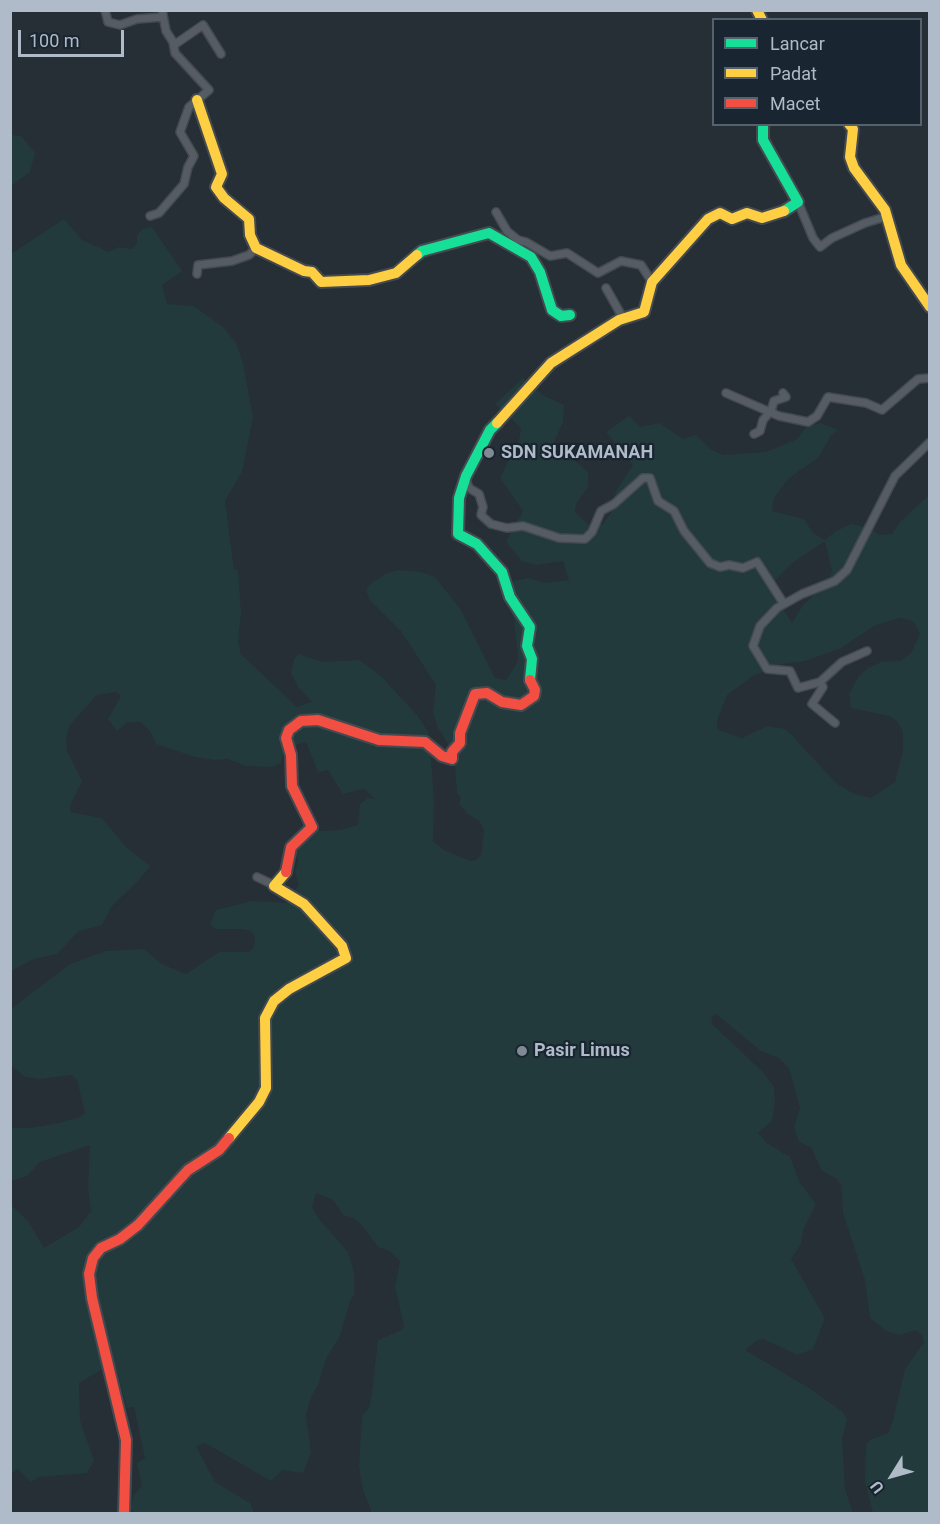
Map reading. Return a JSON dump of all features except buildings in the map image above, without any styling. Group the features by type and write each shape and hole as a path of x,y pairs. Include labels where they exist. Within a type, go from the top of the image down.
{"street":[{"path":"105,10 108,22 120,25 163,14 175,53 209,89 189,107 180,132 194,156 188,167 184,184 159,213 150,216"},
{"path":"174,45 202,25 221,54"},
{"path":"197,100 222,174 216,187 222,197 249,219 249,233 256,248 304,271 312,272 323,283 369,280 396,273 422,251 489,233 531,257 540,272 552,310 561,316 570,315"},
{"path":"763,126 763,140 798,202 813,238 820,247 832,238 865,223 888,216"},
{"path":"850,126 852,129 850,149 854,168 888,216 891,238 901,265 930,308"},
{"path":"274,885 286,872 291,847 312,827 292,786 291,755 286,738 292,727 306,720 318,720 379,740 425,742 442,756 452,759 452,752 460,743 460,733 476,694 487,693 511,704 521,705 534,696 535,690 529,678 532,659 526,646 530,627 510,597 502,572 477,544 458,534 459,498 466,476 490,430 551,363 622,318 644,312 652,282 664,266 675,259 693,234 716,214 724,214 732,219 748,213 762,218 780,213 798,202"},
{"path":"496,212 507,231 518,240 550,256 567,253 596,272 621,261 639,264 646,270 652,282"},
{"path":"197,274 198,265 234,261 249,255 256,248"},
{"path":"606,288 622,318"},
{"path":"726,393 769,411 801,422 808,422 817,416 825,399 831,396 882,410 918,379 930,378"},
{"path":"754,434 760,431 763,420 774,401 786,397 783,393"},
{"path":"867,651 842,662 820,682 798,688 790,671 767,669 753,651 754,638 767,617 784,604 835,580 848,570 895,476 930,442"},
{"path":"466,476 469,488 478,492 481,497 483,507 481,515 491,524 507,528 523,526 559,538 585,539 592,532 601,511 614,504 634,484 643,478 650,478 658,501 674,511 684,531 702,555 720,567 729,565 742,568 757,562 784,604"},
{"path":"820,682 823,687 812,704 835,723"},
{"path":"124,1514 126,1440 92,1298 90,1268 93,1258 101,1248 120,1239 138,1225 186,1173 219,1150 259,1102 266,1088 264,1038 269,1007 289,989 346,958 342,946 304,904 257,877"}],"green space":[{"path":"11,135 21,136 35,153 30,172 11,186"},
{"path":"64,219 82,240 109,252 119,247 132,249 137,244 137,236 142,229 152,227 182,271 162,285 167,304 194,306 223,327 236,343 243,363 253,417 242,472 225,501 234,569 238,570 241,612 238,641 241,654 297,707 312,702 298,687 291,673 294,659 298,654 322,662 359,660 381,676 417,715 429,733 434,800 433,841 444,850 470,861 481,856 484,830 479,821 459,804 461,798 457,793 454,754 437,726 433,711 436,685 401,631 370,600 366,591 369,585 387,573 399,570 421,572 435,577 461,610 495,678 506,680 517,663 518,656 514,620 507,601 514,581 528,578 545,583 569,580 563,561 536,565 522,561 506,542 523,511 500,478 519,440 521,428 495,404 523,378 544,396 564,405 563,422 554,442 588,472 588,487 576,504 575,512 589,525 602,525 611,513 616,491 633,465 606,432 629,416 640,427 660,423 683,439 696,435 710,449 723,455 766,452 797,439 807,426 821,423 838,430 831,435 819,457 788,479 774,498 772,511 804,519 813,533 825,540 836,531 851,524 870,528 879,535 892,534 900,522 929,495 929,1513 873,1513 865,1482 866,1445 870,1440 888,1433 905,1369 924,1342 922,1335 917,1330 899,1335 886,1331 870,1318 865,1280 843,1213 841,1185 837,1179 822,1171 811,1147 799,1142 794,1127 800,1108 789,1068 779,1058 761,1051 716,1014 711,1018 713,1025 763,1072 774,1087 775,1101 772,1121 758,1133 767,1143 790,1157 800,1183 816,1204 803,1230 801,1244 791,1259 825,1318 813,1349 798,1355 763,1339 756,1341 745,1350 809,1388 843,1412 847,1420 842,1439 845,1489 853,1513 372,1513 363,1490 359,1467 362,1416 369,1408 378,1340 402,1330 404,1326 395,1287 400,1261 390,1251 378,1247 362,1225 351,1217 344,1216 333,1200 316,1193 312,1207 319,1219 348,1252 354,1272 354,1295 350,1301 340,1336 326,1359 318,1385 311,1397 306,1415 311,1453 303,1473 282,1470 271,1481 205,1443 196,1446 215,1482 250,1503 254,1513 134,1513 131,1507 134,1495 142,1486 137,1463 145,1458 134,1407 127,1408 117,1371 101,1370 79,1383 80,1420 94,1461 87,1473 39,1477 31,1482 18,1469 11,1474 11,1205 28,1221 44,1248 79,1227 91,1211 88,1189 90,1145 40,1162 27,1176 11,1181 11,1128 30,1128 59,1123 80,1117 85,1113 77,1080 72,1075 40,1079 25,1077 11,1065 11,1009 70,964 106,951 144,949 162,964 186,974 219,952 249,952 254,947 255,937 251,931 216,929 210,924 216,910 252,901 287,903 299,884 295,872 298,860 295,854 314,827 321,831 340,830 358,825 360,804 368,798 375,799 364,789 343,794 328,770 318,772 306,742 284,749 281,763 272,767 246,766 228,759 195,757 156,744 150,731 141,722 128,722 117,731 108,719 121,696 116,692 97,695 70,725 66,737 67,751 82,781 70,806 70,812 102,818 125,846 150,866 111,907 102,925 79,931 57,954 34,959 11,971 11,254","holes":["825,541 832,571 828,582 803,605 792,623 769,587 791,564","900,618 913,621 920,634 911,653 901,661 881,662 868,668 858,677 849,695 851,708 889,716 896,720 903,731 903,751 895,782 871,798 854,794 836,783 786,729 767,726 742,738 718,730 717,720 727,695 753,676 782,664 806,661 841,648 874,626"]}],"traffic: fast":[{"path":"763,126 763,140 798,202 784,211"},
{"path":"417,255 422,251 489,233 531,257 540,272 552,310 561,316 570,315"},
{"path":"497,423 490,430 466,476 459,498 458,534 477,544 502,572 510,597 530,627 527,646 532,659 530,680"}],"traffic: slow":[{"path":"757,10 761,18"},
{"path":"197,100 222,174 216,187 224,198 249,219 250,235 256,248 304,271 312,272 321,282 369,280 396,273 417,255"},
{"path":"851,126 853,129 850,157 854,168 885,210 901,265 930,307"},
{"path":"497,423 551,363 619,320 644,312 652,282 708,219 720,213 732,219 747,213 762,218 784,211"},
{"path":"229,1138 259,1102 266,1088 265,1018 274,1001 289,989 346,958 342,946 304,904 274,886 286,872"}],"traffic: jam":[{"path":"286,872 291,847 312,827 292,786 291,755 286,738 289,730 301,721 318,720 379,740 425,742 442,756 452,759 452,752 460,743 460,733 475,694 487,693 502,702 521,705 534,696 535,690 530,680"},
{"path":"124,1514 126,1440 92,1298 89,1274 93,1258 101,1248 120,1239 138,1225 188,1170 219,1150 229,1138"}],"place":[{"name":"SDN SUKAMANAH","path":"489,453"},
{"name":"Pasir Limus","path":"522,1051"}]}
